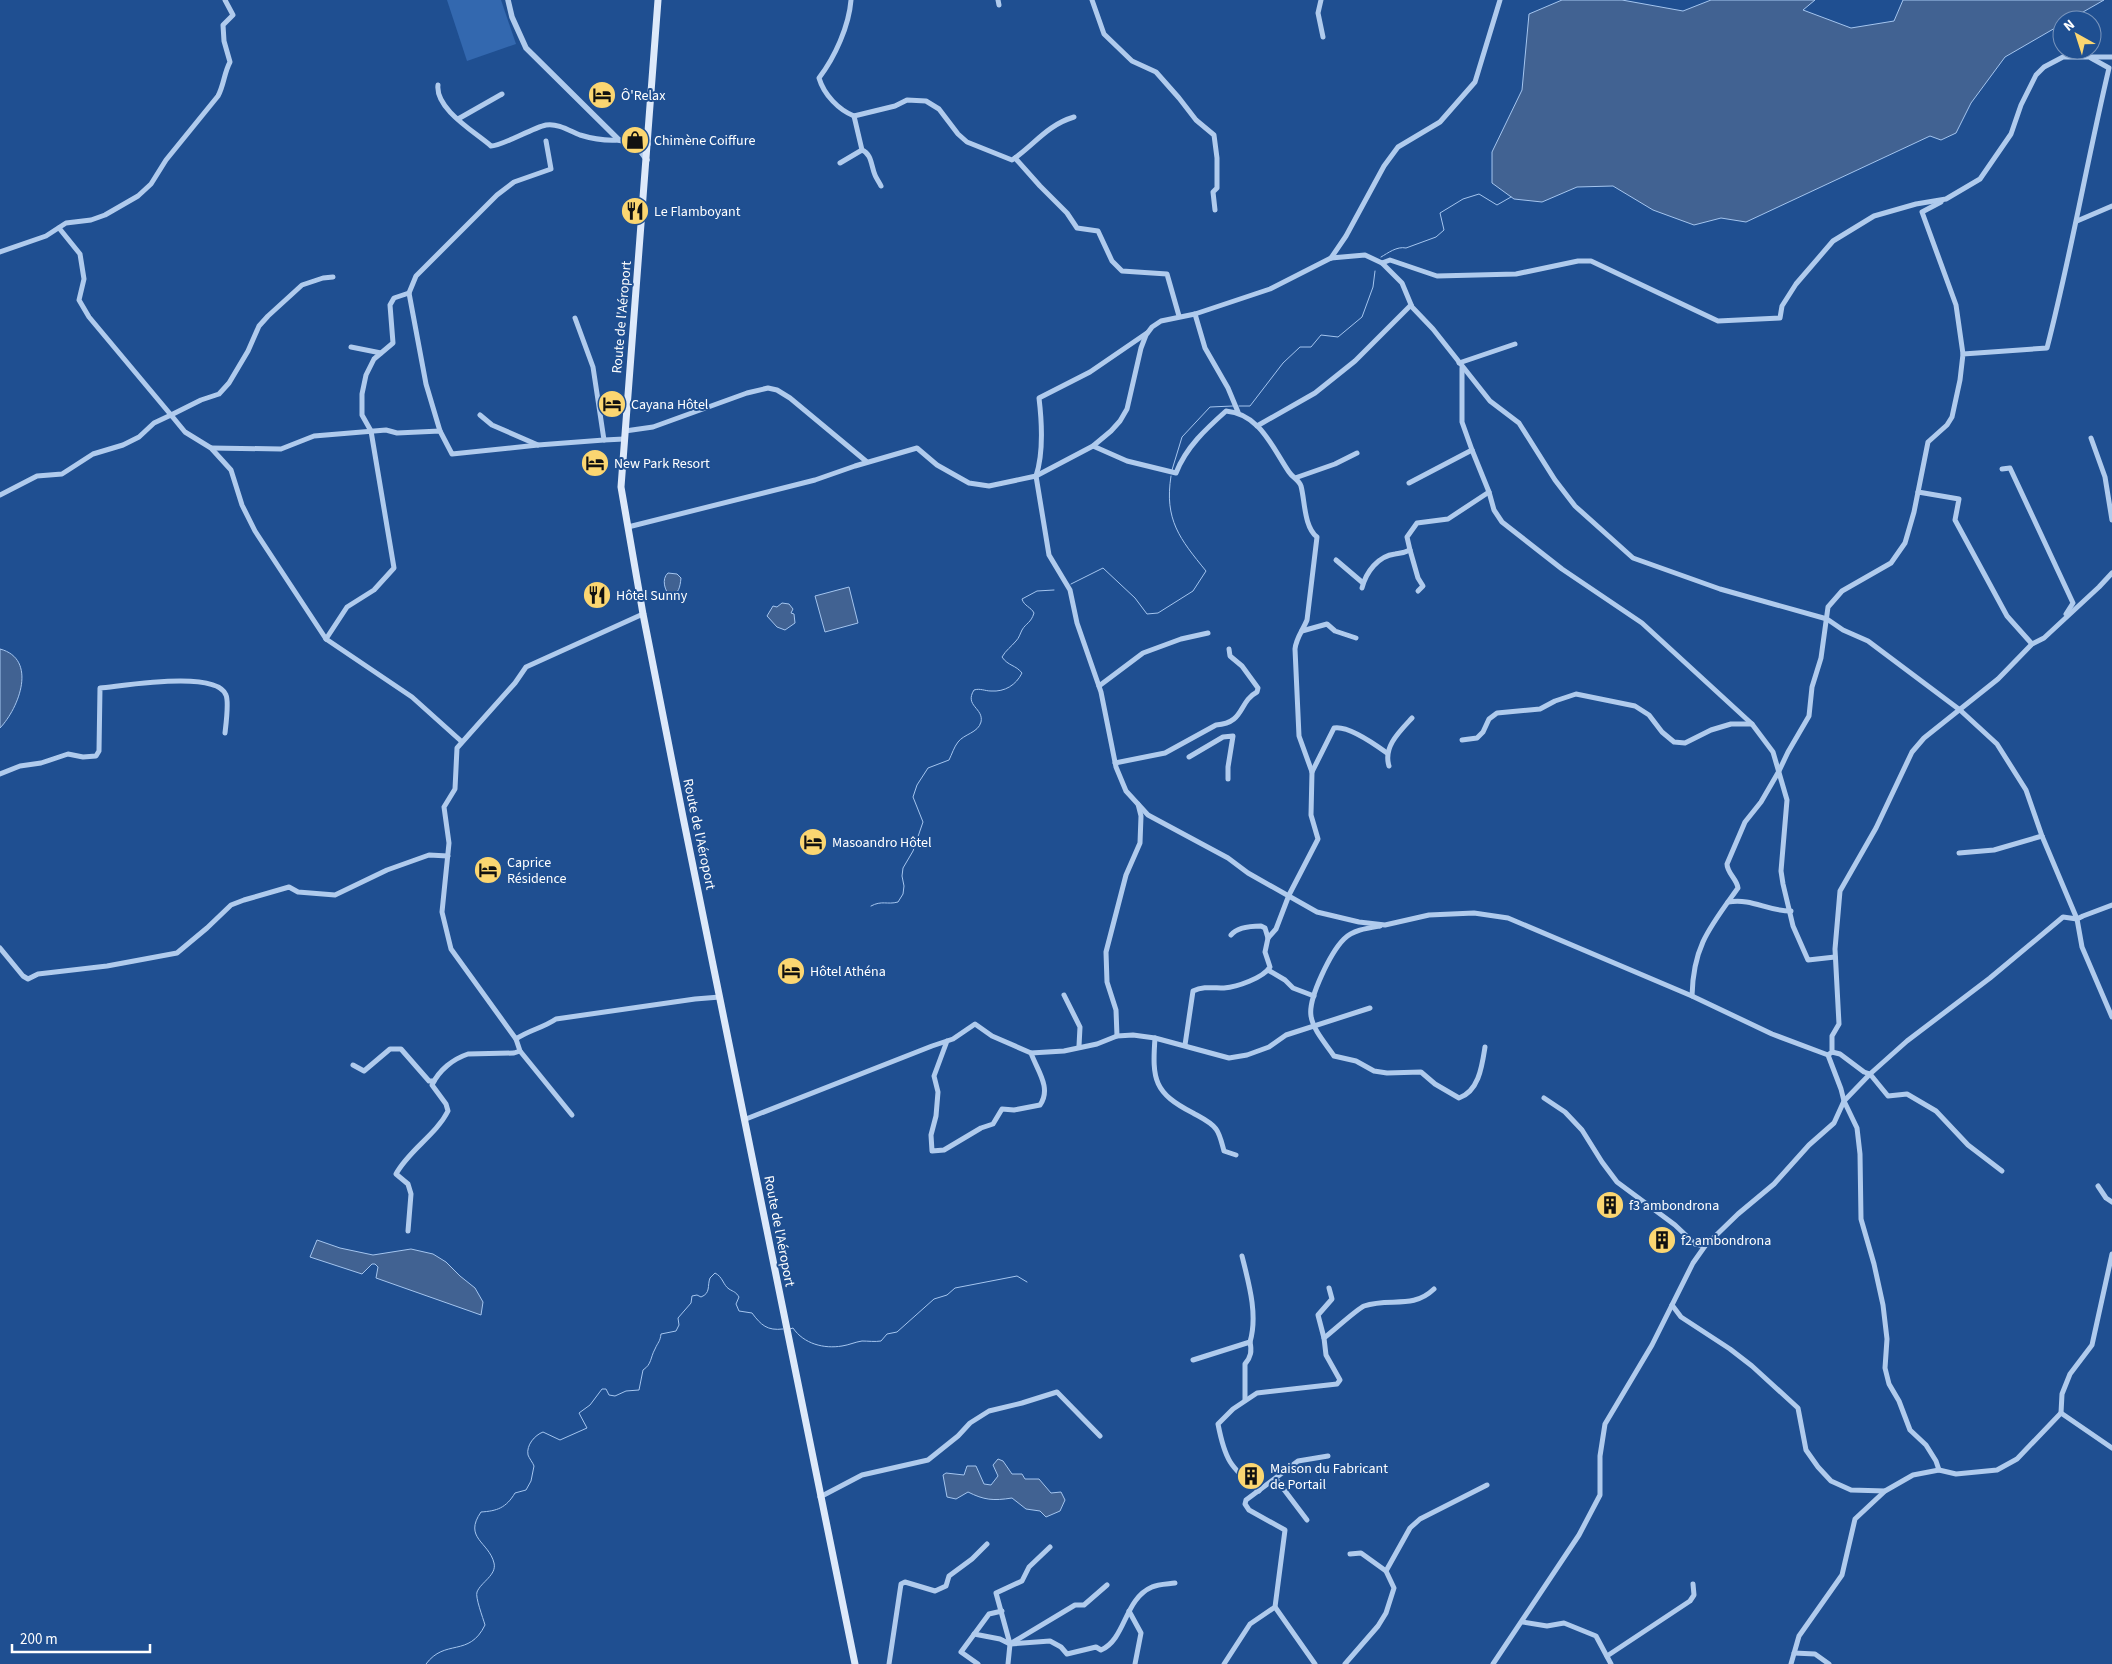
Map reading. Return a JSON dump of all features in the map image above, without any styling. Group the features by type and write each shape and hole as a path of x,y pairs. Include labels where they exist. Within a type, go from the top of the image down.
{"main road":[{"name":"Route de l'Aéroport","path":"658,0 621,487 643,614 718,998 746,1119 785,1328 854,1664"}],"street":[{"path":"0,252 46,236 66,223 105,215 138,196 151,184 166,160 224,87 225,70 230,62 222,25 233,15 225,0"},
{"path":"508,0 512,17 526,48 619,140"},
{"path":"851,0 842,32 826,70 820,78 826,93 833,102 854,116 895,106 907,100 926,101 939,109 958,134 967,142 1012,160 1049,129 1074,117"},
{"path":"1092,0 1104,34 1132,61 1156,72 1196,120 1214,135 1217,158 1217,188 1213,192 1215,210"},
{"path":"1321,0 1318,13 1323,37"},
{"path":"1331,258 1346,236 1384,166 1398,147 1440,122 1475,82 1500,0"},
{"path":"1692,996 1693,971 1707,931 1738,888 1738,884 1727,868 1727,864 1745,822 1761,802 1809,716 1812,687 1821,658 1828,607 1842,591 1891,563 1905,542 1928,442 1947,425 1952,417 1960,380 1962,354 1956,305 1922,212 1980,179 2011,134 2021,105 2036,75 2057,60"},
{"path":"1962,354 2047,348 2077,221 2080,198 2109,68 2095,60"},
{"path":"438,85 439,97 447,109 491,146 548,124 558,125 582,135 607,141 619,140 635,144 648,144"},
{"path":"458,119 502,94"},
{"path":"854,116 862,150 866,152 873,164 874,174 881,186"},
{"path":"546,141 551,168 514,182 497,195 416,276 409,293 426,384 440,431 452,454 604,440 653,427 747,393 768,388 777,390 790,398 867,462"},
{"path":"635,144 647,160"},
{"path":"840,163 862,150"},
{"path":"1015,158 1067,213 1077,228 1098,231 1112,261 1122,271 1168,274 1178,316"},
{"path":"1382,263 1390,260 1437,276 1516,274 1578,261 1591,261 1718,321 1780,318 1782,306 1796,284 1833,241 1874,216 1916,204 1946,199"},
{"path":"2077,221 2112,206"},
{"path":"59,228 80,254 84,279 79,300 89,317 185,432 211,448 231,470 242,505 255,531 326,640 412,697 461,741"},
{"path":"1385,925 1359,922 1317,912 1305,907 1289,895 1248,873 1228,858 1148,815 1126,791 1115,763 1099,686 1078,623 1070,590 1049,555 1036,476 1040,465 1042,421 1039,398 1090,372 1147,333 1161,321 1195,314 1270,289 1331,258 1365,255 1382,263 1402,283 1411,305 1490,401 1519,423 1555,480 1575,506 1633,558 1720,589 1827,619 1843,630 1868,640 1960,710 1998,744 2026,790 2042,836 2078,920 2082,947 2112,1017"},
{"path":"0,495 36,476 62,474 93,454 123,445 139,436 154,423 201,400 219,394 229,383 248,351 259,326 268,316 302,285 333,277"},
{"path":"326,640 347,607 374,590 394,568 371,431 362,415 362,394 366,375 374,359 393,343 390,305 394,298 409,293"},
{"path":"1257,426 1315,393 1355,361 1411,305"},
{"path":"1195,314 1205,348 1228,388 1238,412"},
{"path":"576,318 594,367 604,440"},
{"path":"628,527 815,480 867,462 917,448 936,465 969,483 989,486 1036,476 1093,446 1111,431 1127,410 1141,348 1147,333"},
{"path":"1460,365 1515,344"},
{"path":"351,347 381,353"},
{"path":"1460,365 1462,422 1494,510 1502,522 1562,569 1642,624 1752,724 1773,752 1787,800 1781,871 1793,926 1808,960 1836,957"},
{"path":"1093,446 1127,461 1176,473 1180,462 1200,435 1226,411 1238,412 1249,418 1270,440 1291,474 1300,484 1310,529 1317,537 1306,620 1296,640 1295,648 1299,736 1312,772 1311,815 1318,839 1289,895 1276,930 1268,938"},
{"path":"480,415 492,425 538,445"},
{"path":"211,448 281,449 314,436 386,430 397,433 440,431"},
{"path":"2091,438 2105,477 2112,520"},
{"path":"1409,483 1472,450"},
{"path":"1296,478 1335,464 1357,453"},
{"path":"2002,469 2010,468 2073,603 2062,620"},
{"path":"1418,591 1424,586 1418,578 1407,537 1417,524 1448,519 1489,492"},
{"path":"1918,492 1959,499 1955,520 2007,616 2032,644"},
{"path":"1336,560 1363,585 1378,561 1384,557 1403,554 1410,550"},
{"path":"1939,1470 1926,1445 1910,1430 1899,1401 1889,1384 1885,1368 1887,1339 1882,1305 1874,1264 1861,1219 1860,1154 1856,1128 1844,1101 1830,1054 1832,1036 1839,1024 1836,957 1837,911 1840,891 1876,828 1912,752 1924,738 1998,678 2032,644 2044,638 2112,573"},
{"path":"572,1115 520,1051 516,1039 451,949 442,912 449,843 444,807 455,789 457,748 461,741 484,720 526,667 643,614"},
{"path":"1302,631 1327,624 1336,632 1356,638"},
{"path":"1099,686 1143,653 1181,639 1208,633"},
{"path":"1115,763 1165,754 1216,725 1223,725 1231,721 1244,708 1245,702 1257,692 1258,688 1242,666 1230,656 1229,649"},
{"path":"0,774 20,766 41,763 68,754 83,758 96,756 99,751 100,688 185,680 220,686 227,695 226,733"},
{"path":"1462,740 1477,738 1483,732 1489,719 1497,713 1540,709 1555,701 1576,694 1635,706 1649,715 1662,732 1674,742 1685,743 1711,730 1731,724 1752,724"},
{"path":"1389,766 1387,753 1396,737 1412,718"},
{"path":"1223,725 1223,737"},
{"path":"1312,772 1328,736 1334,728 1339,727 1358,735 1387,753"},
{"path":"1189,757 1223,737 1233,736 1228,766 1228,779"},
{"path":"1117,1036 1116,1010 1107,982 1106,952 1126,875 1140,843 1141,816 1138,804"},
{"path":"1959,853 1994,850 2042,836"},
{"path":"0,948 23,976 28,979 38,974 107,966 177,953 231,905 244,900 289,888 298,892 335,895 387,870 429,855 448,856"},
{"path":"1728,902 1750,901 1776,911 1790,911"},
{"path":"1493,1664 1579,1536 1600,1495 1600,1456 1605,1424 1652,1345 1693,1264 1705,1246 1738,1214 1774,1184 1809,1145 1834,1123 1844,1101 1870,1074 1907,1041 1990,978 2063,917 2078,920 2083,916 2112,905"},
{"path":"1485,1047 1476,1084 1466,1096 1459,1098 1421,1072 1387,1073 1374,1071 1356,1060 1334,1056 1314,1025 1310,1008 1322,975 1344,938 1360,930 1429,915 1474,913 1508,918 1692,996 1772,1034 1830,1054 1840,1054 1864,1072 1870,1074 1888,1096 1907,1094 1936,1111 1968,1145 2002,1171"},
{"path":"1232,935 1234,932 1242,929 1262,926 1265,928 1268,938 1265,952 1270,967 1268,970"},
{"path":"1268,970 1280,976 1293,988 1314,996"},
{"path":"1185,1045 1193,991 1199,988 1226,988 1268,970"},
{"path":"1064,995 1080,1027 1081,1038 1079,1046"},
{"path":"516,1039 526,1032 545,1027 556,1019 695,999 718,998"},
{"path":"746,1119 950,1040 975,1024 992,1036 1031,1053 1097,1044 1117,1036 1133,1034 1185,1045 1229,1058 1247,1055 1269,1047 1286,1035 1370,1008"},
{"path":"1155,1038 1153,1063 1158,1085 1165,1095 1177,1105 1203,1118 1216,1129 1224,1151 1236,1154"},
{"path":"950,1040 934,1076 938,1092 936,1116 931,1135 932,1150 944,1150 981,1128 992,1124 1002,1109 1014,1110 1040,1105 1046,1091 1031,1053"},
{"path":"353,1065 364,1071 390,1049 401,1049 429,1080 434,1081"},
{"path":"408,1231 411,1194 408,1184 396,1174 402,1162 414,1153 448,1111 446,1104 432,1085 434,1081 445,1068 461,1056 520,1051"},
{"path":"1544,1098 1565,1112 1582,1130 1617,1182 1675,1225 1695,1244 1705,1246"},
{"path":"2098,1186 2106,1198 2112,1202"},
{"path":"1792,1664 1799,1636 1842,1575 1854,1519 1885,1491 1913,1475 1939,1470 1956,1474 1997,1470 2017,1459 2062,1413 2062,1394 2070,1374 2092,1345 2112,1254"},
{"path":"1242,1256 1254,1329 1250,1342 1252,1350 1245,1364 1245,1400"},
{"path":"1259,1491 1226,1458 1218,1424 1222,1418 1257,1393 1337,1384 1340,1380 1326,1355 1318,1315 1332,1299 1329,1288"},
{"path":"1324,1338 1362,1307 1386,1301 1394,1303 1424,1299 1434,1289"},
{"path":"1672,1305 1681,1317 1752,1366 1798,1408 1806,1450 1831,1481 1851,1490 1885,1491"},
{"path":"1193,1360 1250,1342"},
{"path":"820,1497 862,1475 928,1460 958,1436 970,1423 989,1411 1022,1404 1057,1392 1100,1436"},
{"path":"2062,1413 2112,1448"},
{"path":"1315,1664 1275,1607 1278,1574 1286,1534 1282,1527 1257,1515 1245,1504 1246,1500 1298,1461 1328,1456"},
{"path":"1276,1479 1307,1520"},
{"path":"1386,1571 1410,1528 1420,1519 1487,1484"},
{"path":"889,1664 901,1584 905,1582 935,1591 946,1586 949,1576 972,1559 987,1544"},
{"path":"1008,1664 1010,1644 996,1593 1022,1581 1029,1567 1050,1547"},
{"path":"1345,1664 1378,1626 1386,1613 1394,1588 1386,1571 1361,1553 1350,1554"},
{"path":"974,1634 1000,1639 1010,1644 1050,1641 1061,1647 1067,1654 1096,1646 1101,1650 1110,1646 1137,1597 1152,1587 1176,1584"},
{"path":"1607,1656 1690,1601 1694,1595 1693,1584"},
{"path":"1010,1644 1075,1605 1084,1605 1107,1585"},
{"path":"1224,1664 1250,1624 1275,1607"},
{"path":"978,1664 961,1652 989,1614 1002,1611"},
{"path":"1129,1611 1142,1633 1135,1664"},
{"path":"1523,1622 1547,1626 1564,1623 1596,1636 1611,1664"},
{"path":"1794,1653 1814,1654 1829,1664"}],"shaded area":[{"path":"447,0 501,0 516,44 467,61"},
{"path":"1562,0 1622,0 1683,11 1711,0 1815,0 1803,10 1851,28 1894,21 1903,0 2104,0 2086,10 2052,10 2052,30 2005,57 1971,103 1956,133 1941,140 1930,136 1746,222 1721,218 1694,225 1653,210 1613,186 1577,187 1542,202 1514,199 1492,183 1492,152 1522,90 1529,14"},
{"path":"668,573 677,574 681,578 677,592 670,596 664,585"},
{"path":"849,587 858,623 825,632 815,596"},
{"path":"782,603 789,604 793,609 791,613 794,614 795,623 785,630 777,627 767,616 773,606 777,607"},
{"path":"0,649 12,654 19,663 22,673 18,697 13,709 0,728"},
{"path":"317,1240 340,1248 373,1255 411,1249 433,1254 446,1262 475,1288 483,1302 481,1315 376,1278 378,1267 375,1264 372,1264 362,1274 310,1257"},
{"path":"998,1459 1003,1461 1012,1474 1022,1474 1025,1479 1039,1479 1051,1493 1061,1492 1065,1500 1060,1511 1046,1517 1040,1511 1026,1509 1012,1498 989,1499 968,1492 956,1499 947,1497 943,1475 946,1473 964,1475 967,1466 976,1466 984,1484 991,1485 998,1476 993,1465"}],"waterway":[{"path":"1381,257 1396,249 1406,248 1436,237 1444,230 1440,213 1463,199 1479,194 1497,205 1511,197"},
{"path":"1239,406 1250,406 1283,363 1300,347 1311,347 1321,335 1338,337 1362,317 1373,287 1375,271"},
{"path":"1172,470 1182,437 1210,407 1233,406"},
{"path":"1071,584 1103,568 1135,598 1147,614 1158,613 1193,591 1206,571 1176,528 1170,505 1171,476"},
{"path":"871,906 878,903 898,902 903,894 903,868 913,851 923,822 913,797 917,785 928,768 949,760 958,742 979,726 981,722 980,713 971,700 974,690 996,691 1005,689 1017,681 1022,673 1002,657 1017,640 1034,613 1022,599 1037,591 1054,590"},
{"path":"426,1664 433,1656 472,1641 479,1635 485,1625 478,1603 477,1592 491,1575 494,1563 476,1534 476,1521 481,1512 501,1508 515,1493 526,1490 531,1481 534,1466 529,1456 528,1448 537,1435 543,1432 560,1440 587,1428 579,1413 590,1405 602,1389 606,1389 609,1395 615,1396 626,1391 639,1390 643,1370 649,1363 661,1334 676,1331 679,1325 678,1318 691,1303 692,1296 697,1295 701,1297 704,1295 708,1289 710,1278 715,1273 739,1297 736,1304 739,1311 752,1313 758,1321 769,1328 783,1329"},
{"path":"790,1329 793,1328 809,1342 828,1347 845,1346 862,1341 881,1341 887,1334 897,1332 934,1299 947,1295 955,1288 1017,1276 1027,1282"}],"place":[{"name":"Ô'Relax","path":"602,95"},
{"name":"Chimène Coiffure","path":"635,140"},
{"name":"Le Flamboyant","path":"635,211"},
{"name":"Cayana Hôtel","path":"612,404"},
{"name":"New Park Resort","path":"595,463"},
{"name":"Hôtel Sunny","path":"597,595"},
{"name":"Masoandro Hôtel","path":"813,842"},
{"name":"Caprice Résidence","path":"488,870"},
{"name":"Hôtel Athéna","path":"791,971"},
{"name":"f3 ambondrona","path":"1610,1205"},
{"name":"f2 ambondrona","path":"1662,1240"},
{"name":"Maison du Fabricant de Portail","path":"1251,1476"}]}
